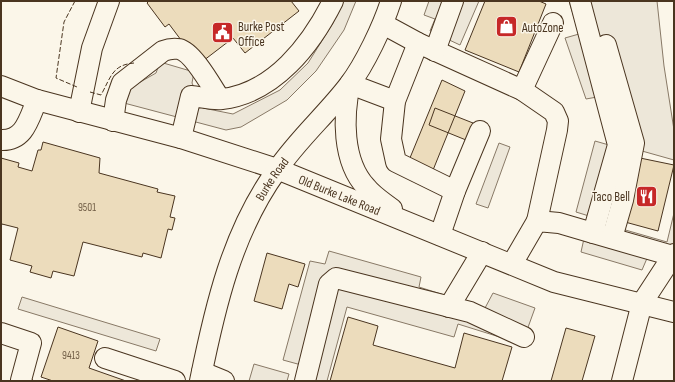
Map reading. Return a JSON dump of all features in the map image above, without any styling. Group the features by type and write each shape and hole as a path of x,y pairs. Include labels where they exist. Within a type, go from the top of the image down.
{"street":[{"path":"79,112 92,48 109,1"},
{"path":"181,138 191,96 220,99 240,96 257,88 286,67 312,40 333,1"},
{"name":"Burke Road","path":"201,377 208,336 231,254 258,199 277,169 350,84 383,24 391,1"},
{"path":"453,1 394,101 391,139 396,162 455,191"},
{"path":"580,1 618,145 593,232"},
{"path":"522,90 553,22"},
{"path":"383,24 427,47 522,90 554,112 558,121 550,166 537,221 512,264"},
{"path":"603,35 634,143 623,200 612,238"},
{"path":"113,121 116,100 122,83 163,51 170,49 180,49 193,60 220,99"},
{"path":"394,101 350,84 346,105 349,155 365,187 406,221"},
{"name":"Old Burke Lake Road","path":"1,86 37,100 181,138 277,169 554,282 674,312"},
{"path":"1,140 13,139 23,133 37,100"},
{"path":"440,235 455,191 480,131"},
{"path":"537,221 559,223 674,255 642,304 622,381"},
{"path":"449,307 482,252"},
{"path":"305,381 329,284 336,278 470,312 524,337"},
{"path":"1,333 31,343 21,380 22,381"},
{"path":"104,358 153,377 175,381"},
{"path":"201,377 224,381"}],"shaded area":[{"path":"342,1 356,1 344,30 316,71 287,100 241,127 226,130 124,103 128,89 156,73 160,62 194,72 192,83 203,108 233,114 280,90 308,63 333,23"},
{"path":"429,1 479,1 460,45 430,31 435,19 424,15"},
{"path":"569,1 657,1 664,66 674,130 674,160 642,151 622,229 667,242 674,213 674,263 648,256 642,270 581,252 589,216 576,212 595,141 609,145 597,97 586,99 565,38 579,34"},
{"path":"499,143 510,147 488,208 476,204"},
{"path":"329,251 421,277 419,287 485,308 493,293 535,308 522,344 458,324 454,337 347,307 327,381 313,381 316,369 283,360 310,261 325,264"},
{"path":"22,297 160,339 156,351 18,309"},
{"path":"254,364 289,374 287,381 249,381"}],"building":[{"name":"Burke Post Office","path":"149,1 291,1 299,11 245,53 233,38 199,64 169,24 165,27 147,3"},
{"name":"AutoZone","path":"485,1 539,1 546,4 519,72 465,50"},
{"path":"442,80 465,91 429,180 405,170"},
{"path":"435,108 473,123 466,140 429,125"},
{"path":"43,142 100,158 99,173 158,189 157,192 175,196 170,217 175,218 172,230 168,229 161,258 143,253 142,257 83,242 74,276 53,271 51,278 30,272 32,266 10,260 18,228 2,224 1,227 1,158 19,163 18,167 32,171 38,150 41,150"},
{"path":"640,158 674,165 658,231 625,222"},
{"path":"267,253 305,264 298,287 289,284 282,309 254,301"},
{"path":"348,317 378,326 373,345 455,368 464,333 512,347 502,381 330,381"},
{"path":"58,327 98,341 89,368 126,381 53,381 41,377"},
{"path":"566,328 595,336 582,381 551,381"}],"fence":[{"path":"75,1 64,22 56,78 77,87"},
{"path":"90,92 101,95 110,77 117,69 121,66 134,63"}],"place":[{"name":"AutoZone","path":"506,27"},
{"name":"Burke Post Office","path":"223,33"},
{"name":"Taco Bell","path":"646,196"}]}
